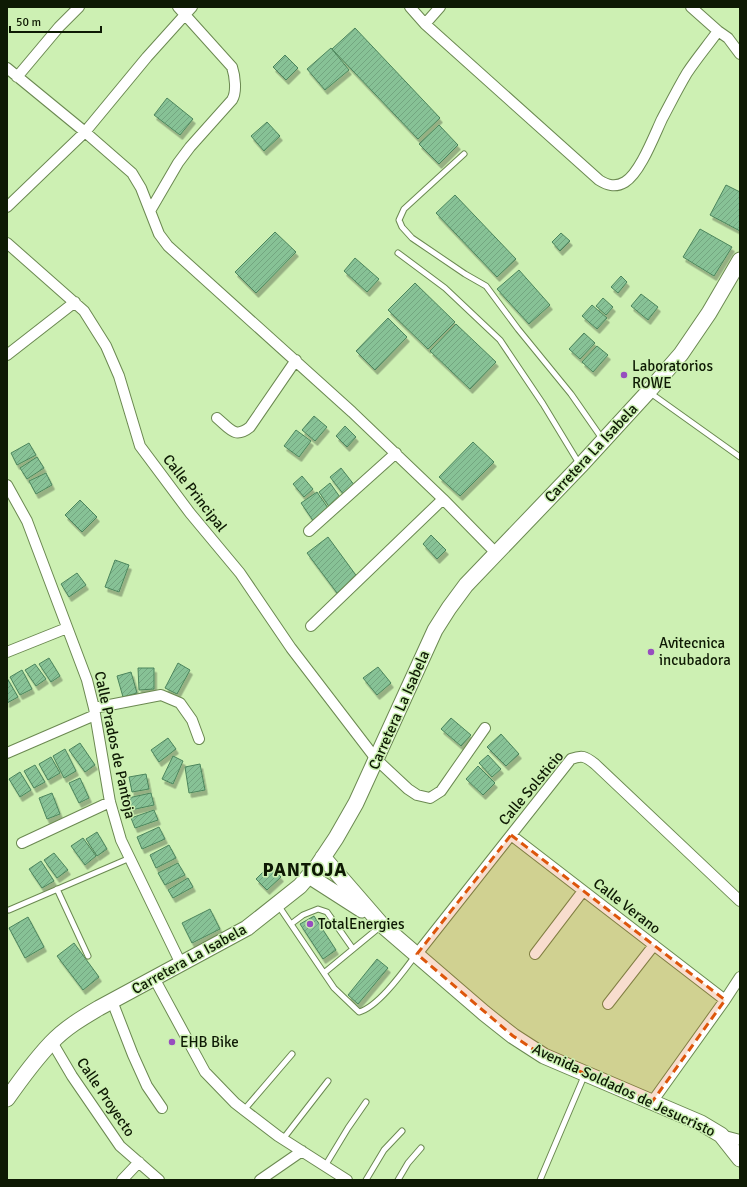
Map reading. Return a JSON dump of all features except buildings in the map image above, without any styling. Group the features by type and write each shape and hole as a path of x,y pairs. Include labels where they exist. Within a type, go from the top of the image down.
{"main road":[{"name":"Carretera La Isabela","path":"7,1099 28,1069 52,1042 75,1022 247,928 300,886 309,876 336,838 356,803 435,630 449,608 466,585 581,465 681,354 709,313 740,260"},
{"name":"Avenida Soldados de Jesucristo","path":"323,857 378,921"},
{"name":"Avenida Soldados de Jesucristo","path":"309,876 378,921 513,1036 544,1056 701,1123 721,1135 740,1160"}],"street":[{"path":"17,77 59,27 79,7"},
{"path":"410,7 425,24 599,180 607,185 615,186 624,182 636,171 688,73 718,31"},
{"path":"425,24 440,7"},
{"path":"691,7 718,31 728,38 740,42"},
{"path":"7,207 85,132 185,9 232,67 234,72 234,93 232,100 190,147 178,163 150,211"},
{"path":"728,38 740,54"},
{"path":"7,68 132,173 141,188 159,234 168,246 296,360 396,453 496,553"},
{"name":"Calle Principal","path":"7,243 84,310 106,346 119,376 140,446 190,513 240,572 291,648 376,759 412,792 417,795 430,798 441,791 485,728"},
{"path":"7,355 75,302"},
{"path":"218,418 232,432 243,432 250,428 296,360"},
{"path":"309,531 396,453"},
{"name":"Calle Prados de Pantoja","path":"7,487 27,521 87,680 110,802 121,840 181,964"},
{"path":"311,626 443,499"},
{"path":"7,652 67,628"},
{"path":"7,753 94,712 161,695 180,703 192,720 199,739"},
{"name":"Calle Solsticio","path":"417,954 570,759 579,756 587,757 595,764 740,901"},
{"path":"22,843 110,802"},
{"name":"Calle Verano","path":"511,835 725,1000"},
{"path":"535,954 583,891"},
{"path":"608,1004 654,945"},
{"path":"652,1102 740,977"},
{"path":"154,978 205,1072 235,1103 244,1110 283,1139 347,1180"},
{"path":"112,1001 147,1086 162,1108"},
{"name":"Calle Proyecto","path":"52,1042 72,1076 120,1146 159,1180"},
{"path":"721,1135 740,1140"},
{"path":"260,1180 302,1151"},
{"path":"122,1180 139,1162"}],"lane":[{"path":"464,154 404,209 399,220 402,227 412,238 464,274 486,286 570,394 603,441"},
{"path":"398,253 444,288 500,340 543,404 581,465"},
{"path":"648,392 740,457"},
{"path":"9,910 130,858"},
{"path":"57,889 88,956"},
{"path":"277,905 334,988 359,1012 368,1008 388,990 417,954"},
{"path":"291,924 303,914 318,909 327,912 353,949"},
{"path":"324,972 353,949 378,921"},
{"path":"244,1110 292,1054"},
{"path":"540,1180 585,1073"},
{"path":"283,1139 328,1081"},
{"path":"325,1166 366,1102"},
{"path":"366,1180 384,1150 402,1131"},
{"path":"398,1180 408,1163 421,1148"}],"highlighted area":[{"path":"511,835 725,1000 652,1102 544,1056 513,1036 417,954"}],"place":[{"name":"Laboratorios ROWE","path":"624,375"},
{"name":"Avitecnica incubadora","path":"651,652"},
{"name":"TotalEnergies","path":"310,924"},
{"name":"EHB Bike","path":"172,1042"}],"district":[{"name":"PANTOJA","path":"305,869"}]}
